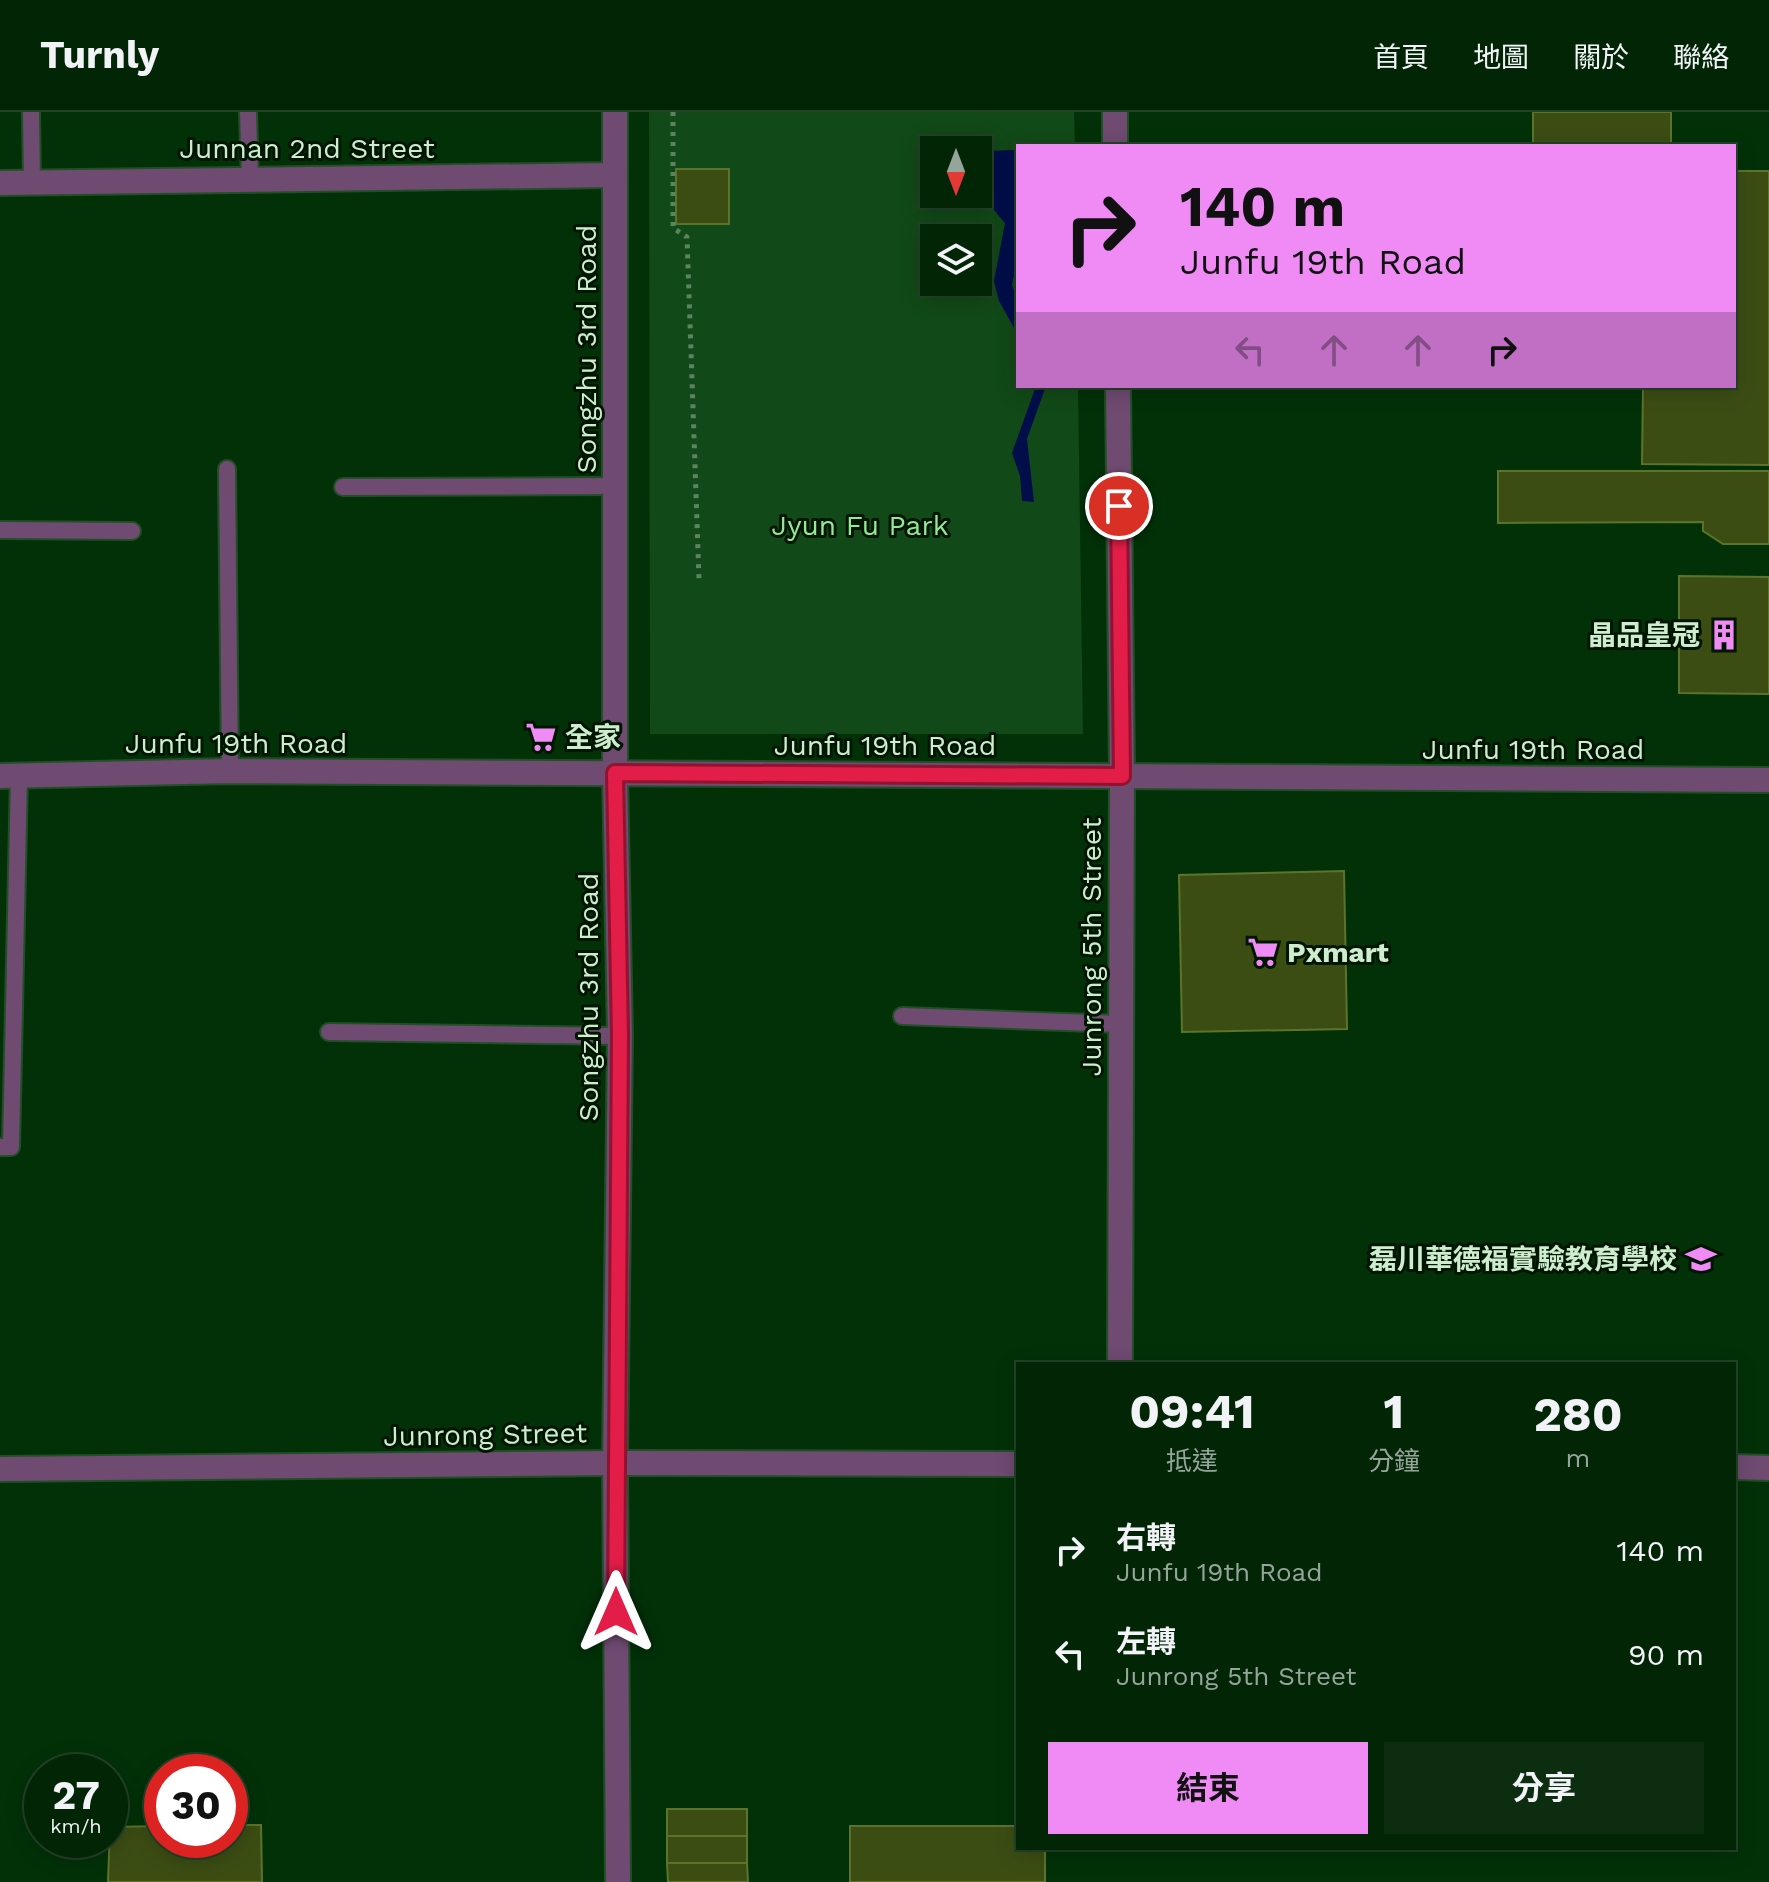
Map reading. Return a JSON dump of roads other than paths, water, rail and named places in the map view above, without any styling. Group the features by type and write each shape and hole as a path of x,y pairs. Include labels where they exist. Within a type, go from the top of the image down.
{"street":[{"name":"Songzhu 3rd Road","path":"615,112 615,773 620,1036 615,1463 618,1882"},
{"path":"1115,112 1115,144"},
{"name":"Junnan 2nd Street","path":"0,183 614,175"},
{"name":"Junrong 5th Street","path":"1118,388 1122,776 1120,1362"},
{"name":"Junfu 19th Road","path":"10,776 230,771 1769,780"},
{"name":"Junrong Street","path":"0,1469 615,1463 1016,1464"},
{"path":"1736,1467 1769,1468"}],"lane":[{"path":"31,112 32,183"},
{"path":"248,112 250,179"},
{"path":"227,469 230,771"},
{"path":"343,487 617,486"},
{"path":"0,530 132,531"},
{"path":"0,1147 11,1147 10,776"},
{"path":"902,1016 1121,1024"},
{"path":"329,1032 620,1036"}],"place":[{"name":"晶品皇冠","path":"1724,635"},
{"name":"全家","path":"541,737"},
{"name":"Pxmart","path":"1263,952"},
{"name":"磊川華德福實驗教育學校","path":"1701,1259"}],"park label":[{"name":"Jyun Fu Park","path":"860,525"}]}
